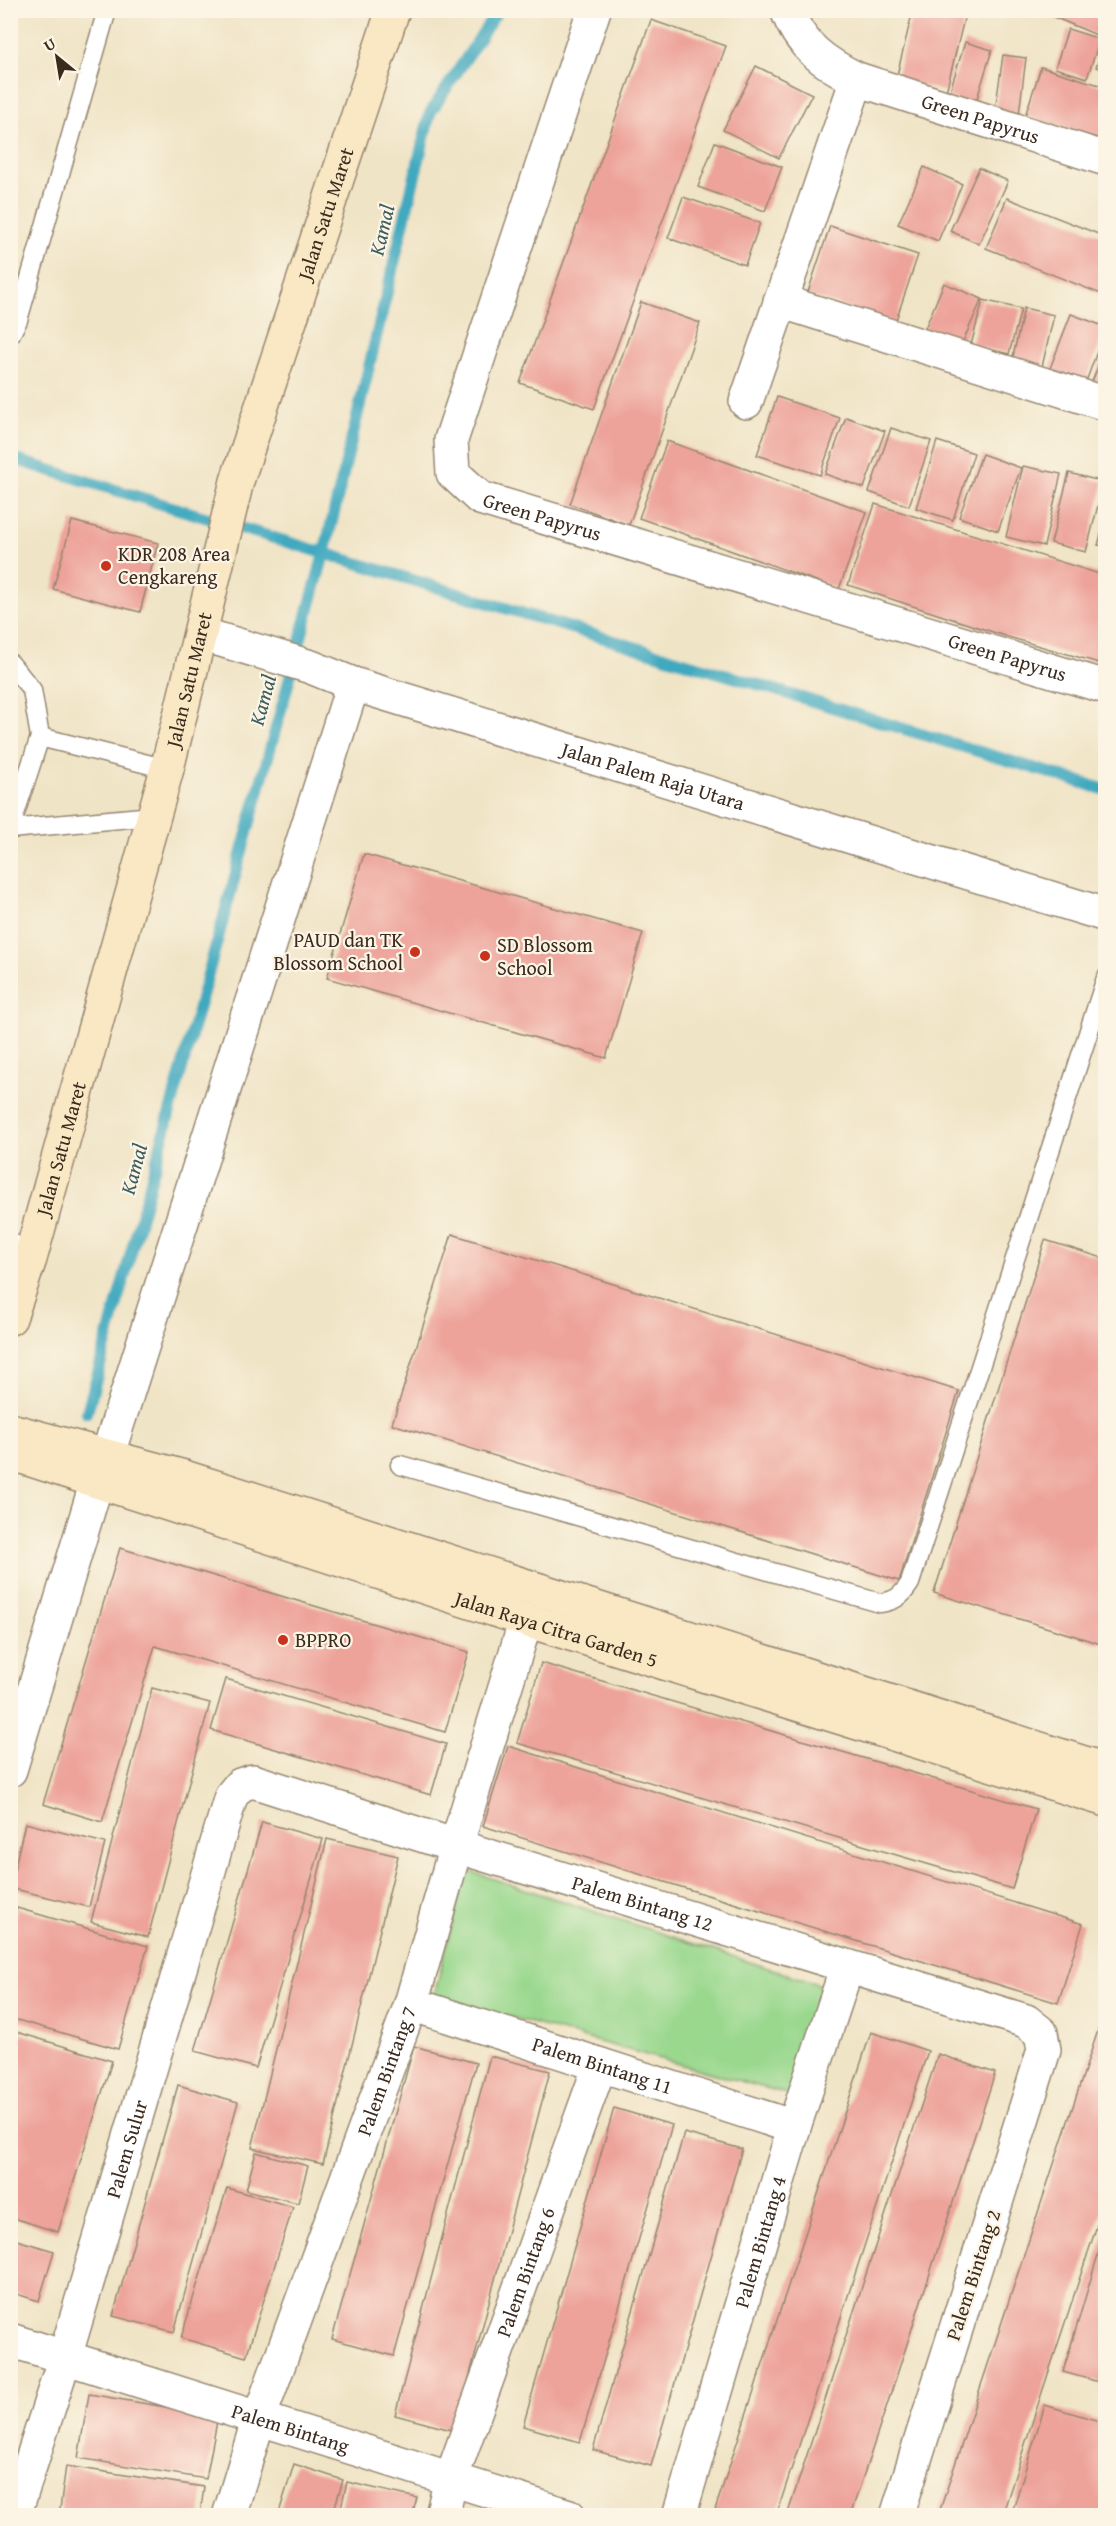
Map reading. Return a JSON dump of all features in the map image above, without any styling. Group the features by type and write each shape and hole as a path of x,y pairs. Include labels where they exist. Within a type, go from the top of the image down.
{"street":[{"name":"Jalan Satu Maret","path":"10,1318 20,1250 167,769 215,639 219,554 237,482 393,10"},
{"name":"Green Papyrus","path":"594,10 451,440 453,473 480,498 1106,687"},
{"name":"Green Papyrus","path":"787,10 795,29 813,53 837,70 857,79 1106,159"},
{"path":"746,402 857,79"},
{"path":"780,301 1106,404"},
{"name":"Jalan Palem Raja Utara","path":"215,639 311,667 353,684 1106,915"},
{"path":"10,1770 102,1469 353,684"},
{"name":"Jalan Raya Citra Garden 5","path":"10,1430 102,1469 526,1620 1106,1800"},
{"name":"Jalan Raya Citra Garden 5","path":"10,1453 102,1469 184,1477 1106,1770"},
{"name":"Palem Bintang 7","path":"229,2516 259,2418 411,2004 456,1846 526,1620"},
{"name":"Palem Bintang 12","path":"240,1785 253,1780 456,1846 1026,2021 1041,2033"},
{"name":"Palem Sulur","path":"14,2516 65,2357 231,1796 240,1785"},
{"name":"Palem Bintang 4","path":"679,2516 794,2127 847,1967"},
{"name":"Palem Bintang 11","path":"411,2004 794,2127"},
{"name":"Palem Bintang 2","path":"897,2516 1044,2050 1041,2033"},
{"name":"Palem Bintang 6","path":"442,2516 452,2478 600,2065"},
{"name":"Palem Bintang","path":"10,2340 569,2516"}],"lane":[{"path":"10,335 18,320 107,10"},
{"path":"10,663 32,690 40,737 10,829 153,816"},
{"path":"40,737 167,769"},
{"path":"400,1465 880,1603 892,1602 902,1595 910,1583 1106,978"}],"green space":[{"path":"466,1870 833,1989 794,2096 434,1996"}],"building":[{"path":"913,10 966,11 946,92 896,79"},
{"path":"1051,10 1106,10 1106,20 1099,36 1049,15"},
{"path":"651,20 726,46 594,409 520,383"},
{"path":"1068,29 1100,39 1087,78 1055,68"},
{"path":"965,42 992,50 975,105 948,97"},
{"path":"1106,42 1106,71 1096,67"},
{"path":"1003,55 1026,58 1019,114 995,111"},
{"path":"756,66 812,94 779,158 723,130"},
{"path":"1041,67 1106,87 1106,141 1025,116"},
{"path":"715,142 782,167 765,211 698,187"},
{"path":"924,167 962,184 938,241 898,224"},
{"path":"979,168 1008,181 979,244 950,231"},
{"path":"683,197 760,223 745,265 668,238"},
{"path":"1007,198 1106,237 1106,296 986,248"},
{"path":"830,226 918,255 895,323 807,295"},
{"path":"944,283 982,299 960,348 923,333"},
{"path":"983,300 1021,309 1009,354 971,345"},
{"path":"641,302 700,323 629,525 570,504"},
{"path":"1024,308 1054,315 1042,367 1012,361"},
{"path":"1071,314 1106,327 1083,390 1047,376"},
{"path":"1106,346 1106,393 1090,387"},
{"path":"777,397 840,418 820,475 757,455"},
{"path":"846,417 885,431 864,488 825,474"},
{"path":"891,428 931,441 909,506 869,492"},
{"path":"667,441 867,512 839,589 639,518"},
{"path":"937,441 974,453 953,520 916,508"},
{"path":"982,454 1021,468 998,531 959,517"},
{"path":"1023,466 1061,474 1044,546 1006,537"},
{"path":"1069,473 1104,482 1086,552 1051,543"},
{"path":"875,504 1106,576 1106,665 1008,637 848,585"},
{"path":"1106,517 1106,546 1098,545"},
{"name":"KDR 208 Area Cengkareng","path":"72,521 158,543 140,612 53,589"},
{"name":"SD Blossom School","path":"364,854 643,933 606,1058 327,978"},
{"path":"452,1234 959,1391 899,1581 392,1424"},
{"path":"1045,1240 1106,1259 1106,1630 1101,1644 934,1593"},
{"path":"120,1548 469,1652 445,1732 155,1646 102,1822 43,1804"},
{"path":"541,1663 1036,1809 1012,1889 517,1743"},
{"path":"226,1679 446,1744 431,1795 211,1730"},
{"path":"152,1688 210,1703 148,1937 91,1922"},
{"path":"508,1746 1083,1924 1058,2003 483,1826"},
{"path":"262,1822 323,1839 256,2068 195,2051"},
{"path":"25,1823 105,1843 89,1907 10,1888"},
{"path":"327,1839 398,1856 323,2164 252,2148"},
{"path":"17,1908 148,1946 118,2049 10,2018 10,1931"},
{"path":"1106,2006 1106,2198 1002,2516 938,2516"},
{"path":"10,2030 112,2061 58,2232 10,2217"},
{"path":"871,2032 928,2051 776,2516 713,2516"},
{"path":"414,2046 476,2063 394,2356 332,2339"},
{"path":"938,2054 995,2073 893,2387 850,2516 787,2516"},
{"path":"490,2056 550,2071 455,2431 395,2415"},
{"path":"178,2085 238,2102 174,2332 113,2316"},
{"path":"614,2108 672,2125 580,2442 523,2426"},
{"path":"684,2133 742,2149 651,2466 593,2450"},
{"path":"256,2152 308,2166 298,2203 246,2190"},
{"path":"227,2188 293,2207 246,2357 181,2338"},
{"path":"1106,2228 1106,2384 1063,2372"},
{"path":"10,2238 54,2251 39,2301 10,2292"},
{"path":"89,2394 218,2416 206,2479 78,2458"},
{"path":"1045,2405 1106,2423 1106,2506 1103,2516 1011,2516"},
{"path":"294,2464 343,2480 332,2516 278,2516"},
{"path":"66,2466 204,2487 200,2516 59,2516"},
{"path":"347,2482 417,2498 412,2516 339,2516"}],"waterway":[{"name":"Kamal","path":"87,1412 324,554 430,113 498,10"},
{"path":"10,458 1106,790"}],"place":[{"name":"KDR 208 Area Cengkareng","path":"106,566"},
{"name":"PAUD dan TK Blossom School","path":"415,952"},
{"name":"SD Blossom School","path":"485,956"},
{"name":"BPPRO","path":"283,1640"}]}
